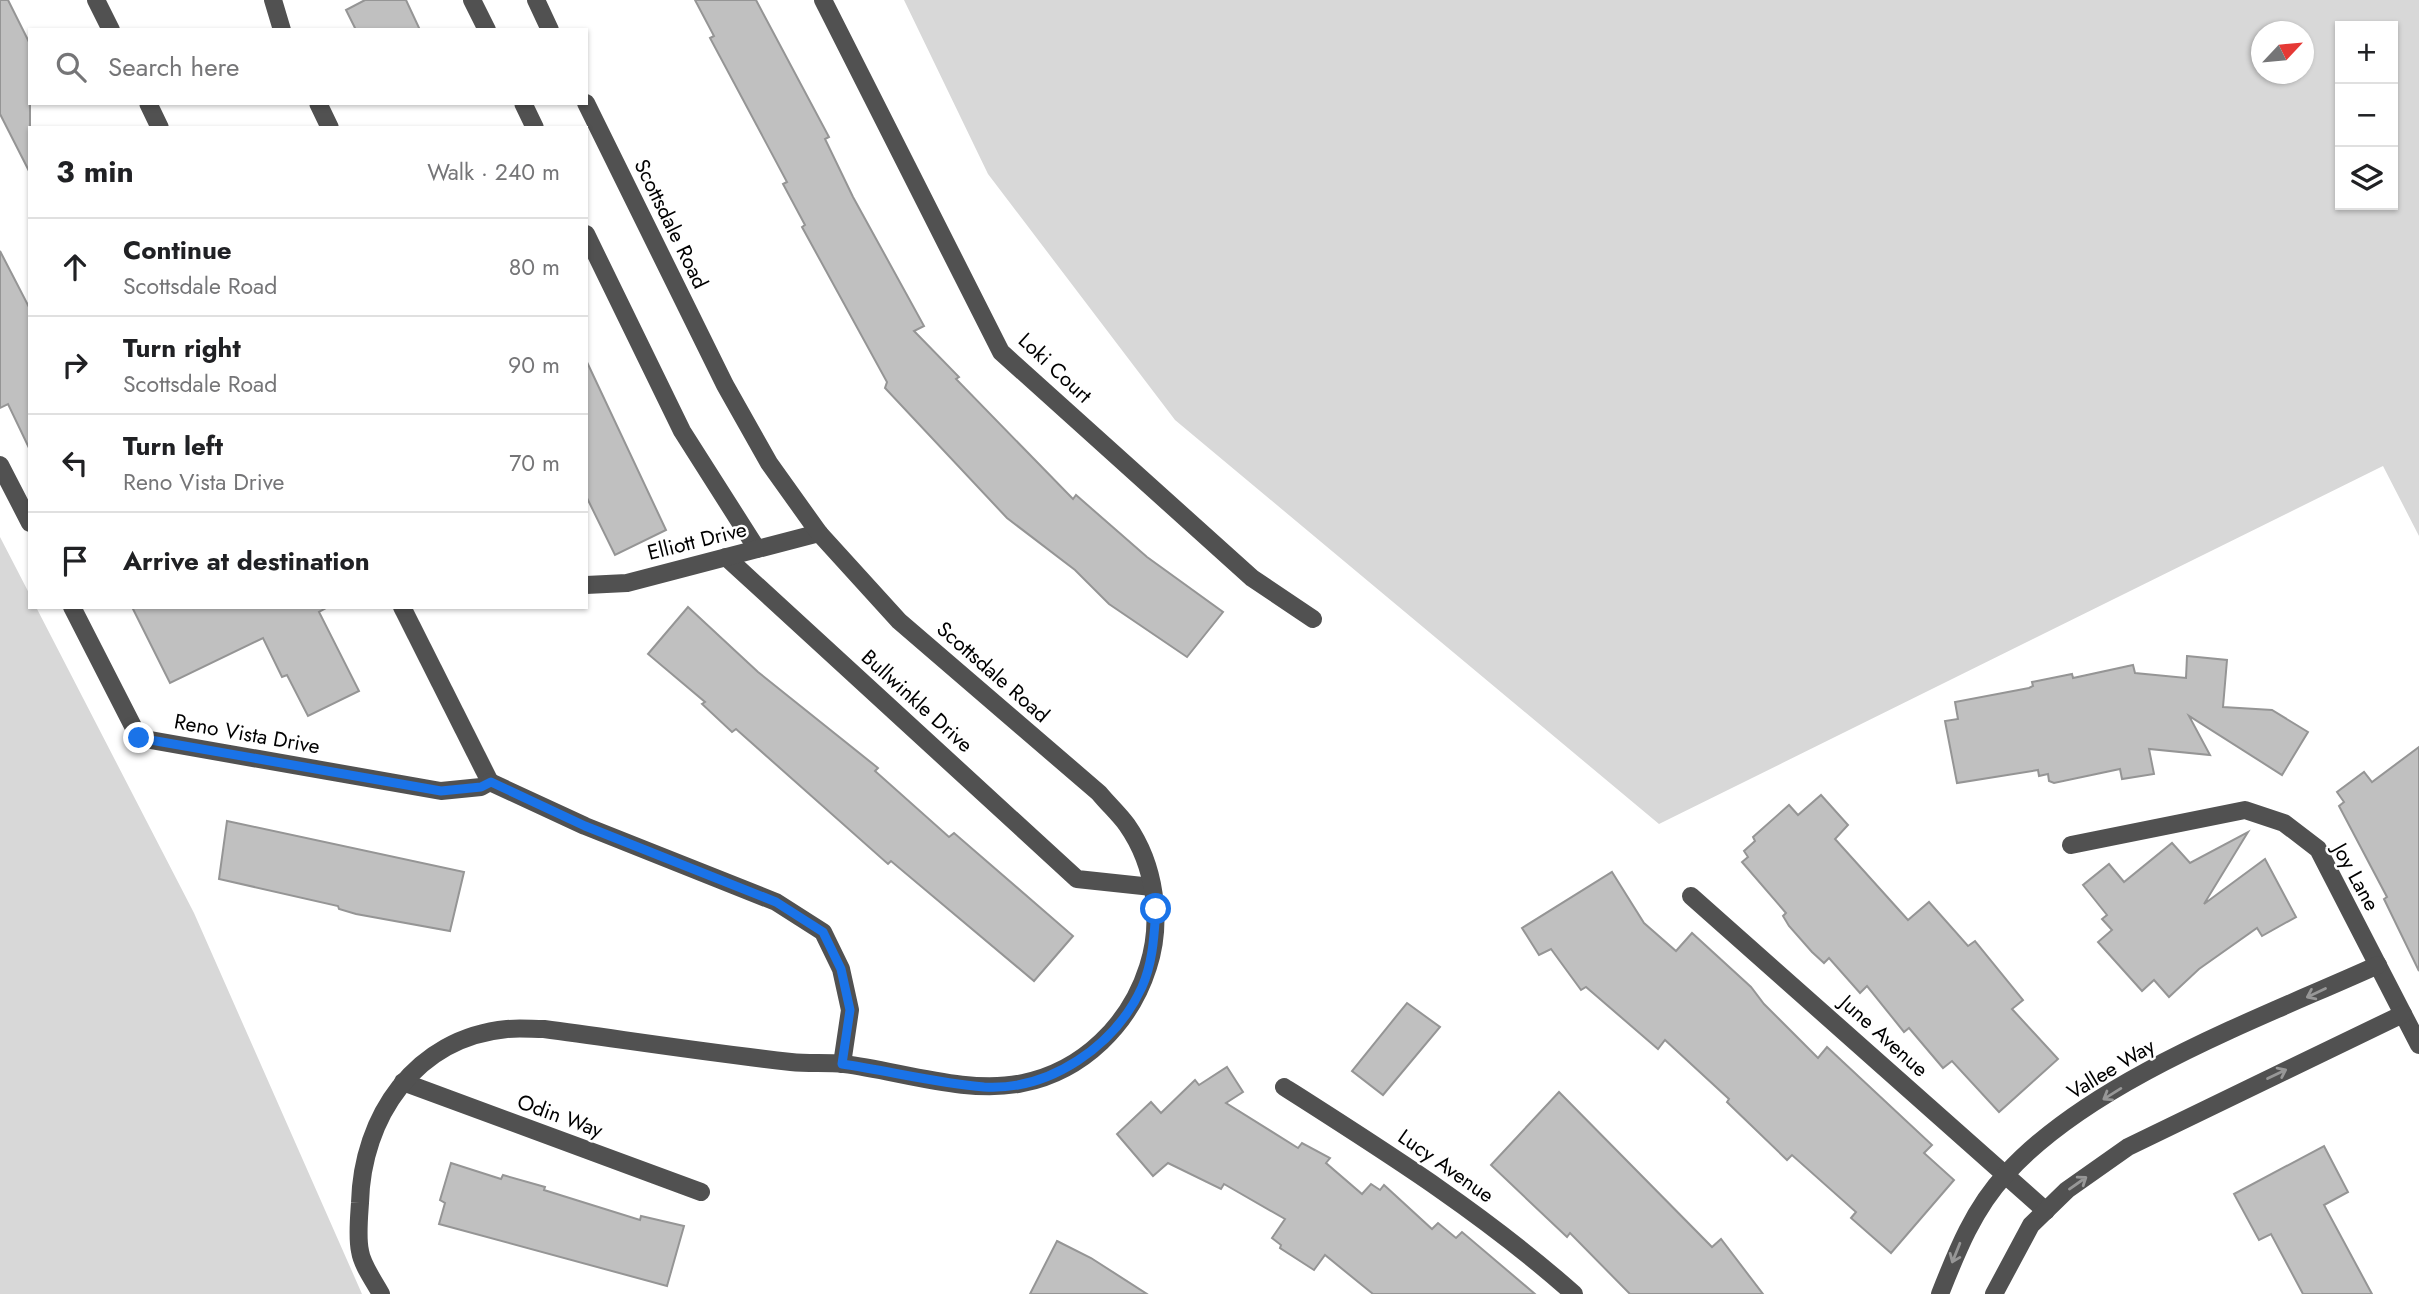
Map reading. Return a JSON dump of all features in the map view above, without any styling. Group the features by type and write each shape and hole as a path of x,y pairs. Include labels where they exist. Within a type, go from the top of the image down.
{"street":[{"path":"96,0 110,28"},
{"path":"273,0 281,28"},
{"path":"472,0 486,28"},
{"path":"536,0 549,28"},
{"name":"Loki Court","path":"823,0 1001,352 1252,578 1312,619"},
{"path":"149,105 159,126"},
{"path":"319,105 329,126"},
{"path":"524,105 534,126"},
{"name":"Scottsdale Road","path":"381,1294 360,1252 360,1171 371,1133 403,1082 433,1056 470,1037 506,1029 544,1029 794,1062 842,1064 986,1087 1023,1083 1058,1072 1093,1051 1122,1021 1142,987 1153,953 1156,909 1148,866 1128,825 1099,793 899,621 819,533 769,463 725,385 587,105"},
{"path":"588,238 682,431 757,549"},
{"path":"0,465 28,519"},
{"name":"Elliott Drive","path":"588,585 627,583 819,533"},
{"name":"Bullwinkle Drive","path":"726,557 1077,879 1152,887"},
{"name":"Reno Vista Drive","path":"73,609 139,738 441,791 481,787 491,782"},
{"path":"403,609 491,782 585,826 776,902 823,932 841,969 850,1010 842,1064"},
{"name":"Joy Lane","path":"2071,845 2245,810 2284,824 2318,849 2419,1045"},
{"name":"June Avenue","path":"1691,896 2046,1211"},
{"name":"Vallee Way","path":"1940,1294 1964,1233 2005,1174 2060,1126 2152,1068 2378,965"},
{"path":"1994,1294 2031,1225 2067,1191 2128,1147 2403,1014"},
{"name":"Odin Way","path":"403,1082 701,1192"},
{"name":"Lucy Avenue","path":"1284,1087 1406,1165 1517,1243 1574,1294"}],"shaded area":[{"path":"904,0 2419,0 2419,536 2383,466 1659,824 1175,420 988,174"},
{"path":"0,537 28,591 28,609 37,609 194,913 362,1294 0,1294"}],"building":[{"path":"0,0 8,0 28,40 28,169 0,114"},
{"path":"365,0 406,0 419,28 355,28 346,10"},
{"path":"695,0 756,0 829,137 825,139 853,197 924,326 914,331 959,377 956,379 1073,499 1076,495 1147,557 1223,612 1187,657 1109,604 1075,570 1007,518 885,388 887,382 802,227 805,225 783,184 787,182 710,38 714,36"},
{"path":"0,251 28,305 28,446 8,404 0,408"},
{"path":"588,364 666,530 615,555 588,500"},
{"path":"688,607 758,672 878,768 875,771 949,837 954,833 1073,936 1034,981 891,861 888,864 736,729 732,732 702,704 705,702 648,654"},
{"path":"133,609 324,609 319,612 359,691 308,716 287,675 282,677 263,638 170,683"},
{"path":"2187,656 2227,660 2223,707 2272,710 2308,732 2282,775 2189,716 2210,755 2149,749 2154,774 2122,779 2120,769 2054,783 2049,781 2048,774 2039,776 2038,770 1957,783 1945,721 1958,719 1955,702 2029,688 2033,686 2032,682 2072,674 2073,678 2133,665 2135,673 2186,678"},
{"path":"2419,747 2419,971 2384,899 2387,897 2339,806 2344,802 2337,792 2364,772 2372,782"},
{"path":"1821,795 1848,825 1835,839 1908,920 1929,902 1968,946 1975,941 2023,1000 2012,1009 2058,1059 1999,1112 1952,1061 1943,1068 1909,1028 1904,1032 1867,986 1860,993 1829,958 1824,963 1812,952 1789,926 1783,916 1786,913 1742,862 1748,857 1744,851 1755,841 1753,837 1789,805 1798,815"},
{"path":"227,821 464,872 450,931 356,914 339,909 338,906 219,879"},
{"path":"2248,832 2204,904 2265,859 2296,917 2262,936 2257,928 2199,969 2169,997 2154,980 2142,991 2098,942 2112,930 2102,919 2107,915 2083,885 2109,864 2124,882 2172,843 2190,863"},
{"path":"1612,872 1644,923 1676,951 1692,933 1751,987 1764,1004 1818,1058 1827,1047 1932,1145 1924,1153 1954,1180 1891,1253 1851,1218 1856,1212 1792,1155 1787,1160 1727,1102 1729,1099 1665,1040 1658,1049 1586,987 1581,990 1551,949 1539,955 1522,928"},
{"path":"1407,1003 1440,1027 1383,1095 1352,1071"},
{"path":"1227,1067 1243,1092 1226,1103 1298,1148 1302,1143 1330,1158 1326,1163 1362,1194 1371,1184 1380,1190 1384,1185 1432,1229 1438,1223 1456,1238 1462,1232 1535,1294 1373,1294 1325,1255 1314,1270 1280,1248 1281,1245 1272,1238 1285,1219 1224,1184 1221,1189 1168,1163 1153,1176 1117,1134 1151,1102 1161,1113 1195,1080 1199,1085"},
{"path":"1559,1092 1712,1247 1721,1239 1763,1294 1630,1294 1570,1233 1567,1237 1491,1165"},
{"path":"2324,1146 2348,1192 2324,1205 2372,1294 2303,1294 2271,1234 2259,1240 2234,1194"},
{"path":"451,1163 501,1179 503,1175 545,1187 544,1190 640,1220 641,1216 684,1226 667,1286 439,1224 445,1203 440,1200"},
{"path":"1057,1241 1091,1258 1147,1294 1030,1294"}],"route":[{"path":"139,738 441,791 481,787 491,782 585,826 776,902 823,932 841,969 850,1010 842,1064 986,1087 1023,1083 1058,1072 1093,1051 1122,1021 1142,987 1153,953 1156,909"}]}
